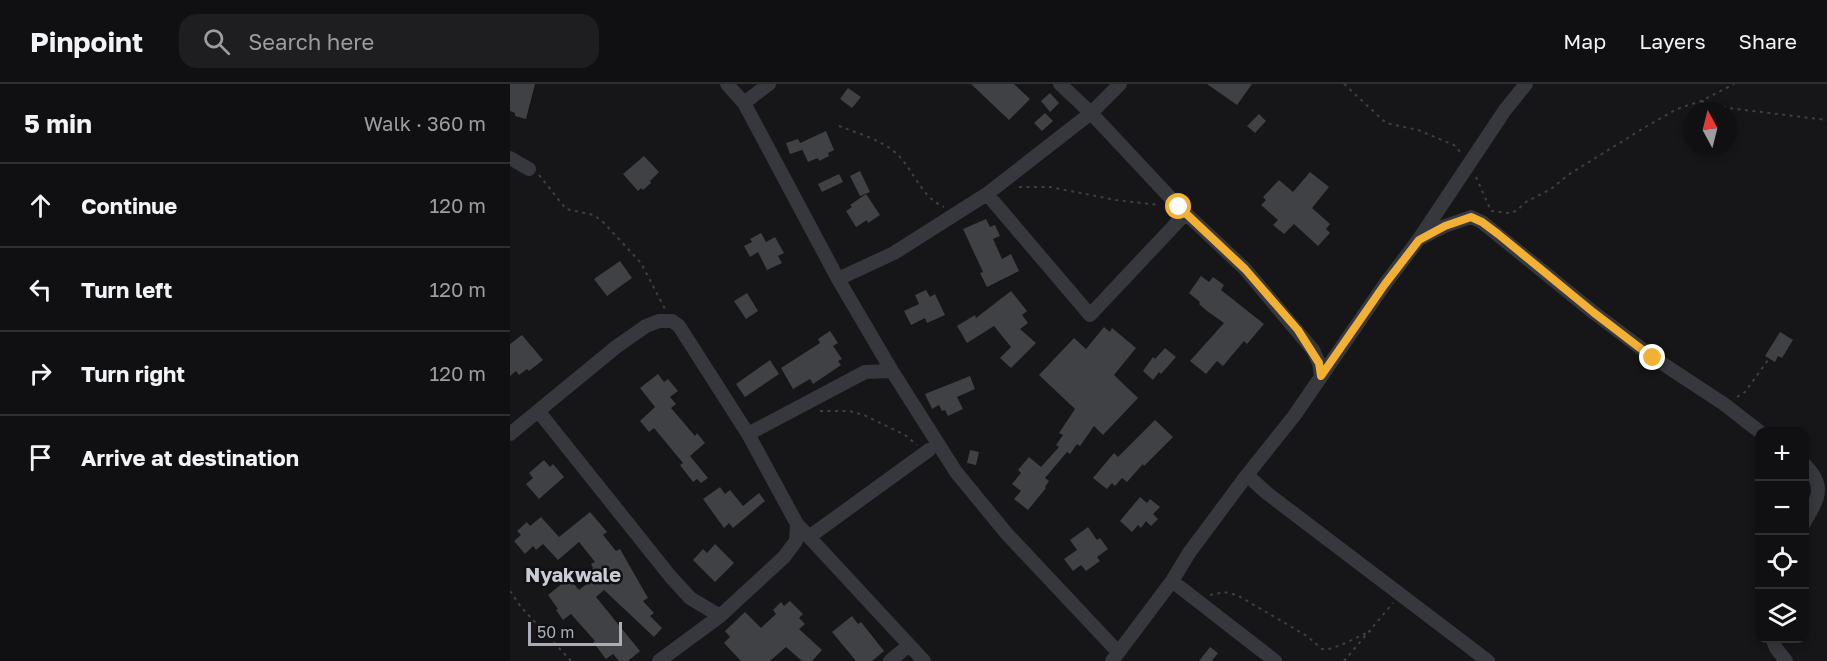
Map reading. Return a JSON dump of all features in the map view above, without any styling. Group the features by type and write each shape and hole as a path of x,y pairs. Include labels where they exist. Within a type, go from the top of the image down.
{"street":[{"path":"727,84 744,103 838,279 876,345 956,472 1007,534 1115,656 1172,581 1189,553 1247,475 1294,416 1385,284 1419,240 1468,163 1526,84"},
{"path":"744,103 769,84"},
{"path":"1060,84 1091,113 1183,210 1245,269 1298,330 1319,363 1321,376"},
{"path":"838,279 894,253 958,213 1091,113 1120,84"},
{"path":"510,158 529,169"},
{"path":"991,190 1090,315 1183,210"},
{"path":"1419,240 1445,226 1471,217 1482,222 1653,358 1724,404 1755,428"},
{"path":"510,434 539,412 557,394 646,326 659,321 672,321 679,326 748,434 798,524 924,661"},
{"path":"865,372 876,345"},
{"path":"748,434 865,372 892,370"},
{"path":"539,412 670,576 690,598 720,616"},
{"path":"809,537 928,450"},
{"path":"1809,470 1817,479 1819,487 1817,501 1809,515"},
{"path":"1247,475 1268,494 1488,661"},
{"path":"659,661 720,616 784,557 796,541 798,524"},
{"path":"1172,581 1196,597 1275,661"},
{"path":"1774,643 1786,661"},
{"path":"890,661 909,645"}],"path":[{"path":"1344,84 1386,123 1418,130 1454,145 1468,163 1491,211"},
{"path":"1471,217 1491,211 1509,213 1516,211 1526,202 1551,189 1568,175 1647,126 1677,109 1701,101 1734,84"},
{"path":"1701,101 1728,108 1827,120"},
{"path":"839,126 890,147 907,165 936,204 958,213"},
{"path":"529,169 544,180 559,203 566,209 594,215 612,231 641,263 672,321"},
{"path":"991,190 1050,187 1183,210"},
{"path":"1724,404 1745,392 1768,360"},
{"path":"804,404 819,411 849,411 864,415 905,435 919,447 928,450"},
{"path":"510,591 521,607 571,661"},
{"path":"1196,597 1224,592 1237,595 1307,636 1322,649 1329,650 1371,631"},
{"path":"1344,661 1400,594"}],"building":[{"path":"510,84 535,84 526,119 515,116 515,113 510,111"},
{"path":"971,84 1014,84 1030,99 1009,120"},
{"path":"1207,84 1252,84 1237,105"},
{"path":"848,88 861,97 852,108 840,99"},
{"path":"1050,93 1059,103 1050,112 1041,101"},
{"path":"1045,113 1053,121 1042,131 1034,123"},
{"path":"1259,114 1266,121 1255,133 1247,126"},
{"path":"826,131 834,150 828,153 829,156 819,161 818,158 808,162 801,147 802,150 790,154 786,143 798,139 800,143"},
{"path":"644,156 659,172 650,181 651,183 638,191 623,174"},
{"path":"860,171 870,192 860,196 850,176"},
{"path":"1310,172 1329,187 1312,208 1330,224 1326,229 1330,233 1318,246 1294,224 1284,234 1273,225 1278,220 1261,205 1266,200 1263,197 1279,180 1293,192"},
{"path":"839,174 843,182 822,192 818,184"},
{"path":"866,194 880,215 856,227 846,211 852,207 850,205"},
{"path":"986,219 990,227 995,225 1000,236 993,239 1002,259 1011,254 1019,271 987,287 980,273 983,272 963,229"},
{"path":"761,233 766,242 775,237 784,253 778,256 782,263 767,270 758,252 750,257 744,246 752,242 750,239"},
{"path":"620,261 632,278 607,296 594,279"},
{"path":"1201,276 1209,282 1213,277 1224,285 1221,290 1264,324 1247,344 1244,341 1223,366 1217,361 1206,374 1190,361 1224,323 1207,311 1189,293"},
{"path":"926,290 930,297 935,294 945,315 927,323 925,318 911,325 904,311 919,304 915,295"},
{"path":"1011,291 1027,311 1022,315 1028,323 1020,329 1036,343 1011,368 1000,358 1011,347 994,326 967,343 957,326 975,315 976,318"},
{"path":"747,293 758,311 746,319 734,301"},
{"path":"1104,327 1110,332 1112,328 1136,348 1114,375 1138,398 1103,435 1094,426 1080,446 1077,444 1070,454 1067,452 1045,478 1049,481 1046,488 1028,510 1014,499 1021,491 1012,484 1021,473 1018,470 1029,457 1041,467 1059,447 1056,445 1063,435 1059,433 1075,409 1039,375 1074,338 1086,349"},
{"path":"830,331 838,343 833,346 842,359 838,361 841,365 813,384 810,379 793,389 781,368 820,343 818,339"},
{"path":"1780,332 1793,340 1782,358 1778,356 1775,362 1765,356"},
{"path":"522,335 543,360 529,371 527,369 519,375 516,371 510,376 510,344"},
{"path":"1165,348 1176,357 1153,380 1143,371 1153,357 1155,359"},
{"path":"770,360 779,374 745,397 736,384"},
{"path":"658,374 664,382 668,379 678,391 670,397 676,404 671,408 695,436 697,433 705,443 690,456 708,478 701,483 697,479 693,482 680,465 683,463 654,428 649,432 640,421 655,407 640,388"},
{"path":"970,376 975,389 957,397 963,409 948,416 939,405 932,409 925,394"},
{"path":"1155,420 1173,437 1127,482 1122,478 1115,486 1112,483 1107,489 1093,478 1114,453 1118,457"},
{"path":"970,450 979,452 976,465 967,463"},
{"path":"544,460 550,467 553,464 564,477 539,499 526,484 533,478 529,473"},
{"path":"720,487 725,494 730,490 743,506 759,493 765,501 733,528 729,523 724,528 703,499"},
{"path":"1140,497 1147,503 1150,499 1160,507 1153,514 1158,519 1151,526 1146,521 1141,528 1138,525 1132,532 1120,521"},
{"path":"590,512 607,532 603,535 616,551 620,549 648,598 643,601 654,613 650,616 662,628 654,637 604,590 596,597 640,651 628,661 619,661 613,654 606,659 593,642 595,641 571,614 563,620 548,595 569,578 579,590 593,579 588,571 593,568 591,564 595,562 579,542 558,560 543,544 536,550 533,546 525,554 514,541 521,535 517,531 527,522 530,526 541,517 559,537"},
{"path":"1088,527 1097,540 1100,538 1108,549 1097,557 1100,561 1086,571 1081,565 1073,571 1064,559 1077,550 1070,540"},
{"path":"715,544 734,563 715,582 693,560 703,549 707,553"},
{"path":"790,601 803,614 799,618 805,624 799,629 822,650 812,661 802,661 786,647 770,661 741,661 724,643 730,637 725,631 745,612 761,628 776,614 773,610 781,602 784,606"},
{"path":"852,616 858,624 861,622 884,651 872,661 856,661 832,632"},
{"path":"1210,647 1218,653 1212,661 1199,661"}],"district":[{"name":"Nyakwale","path":"573,574"}],"route":[{"path":"1179,207 1245,269 1298,330 1319,363 1321,376 1385,284 1419,240 1445,226 1471,217 1498,234 1653,358"}]}
